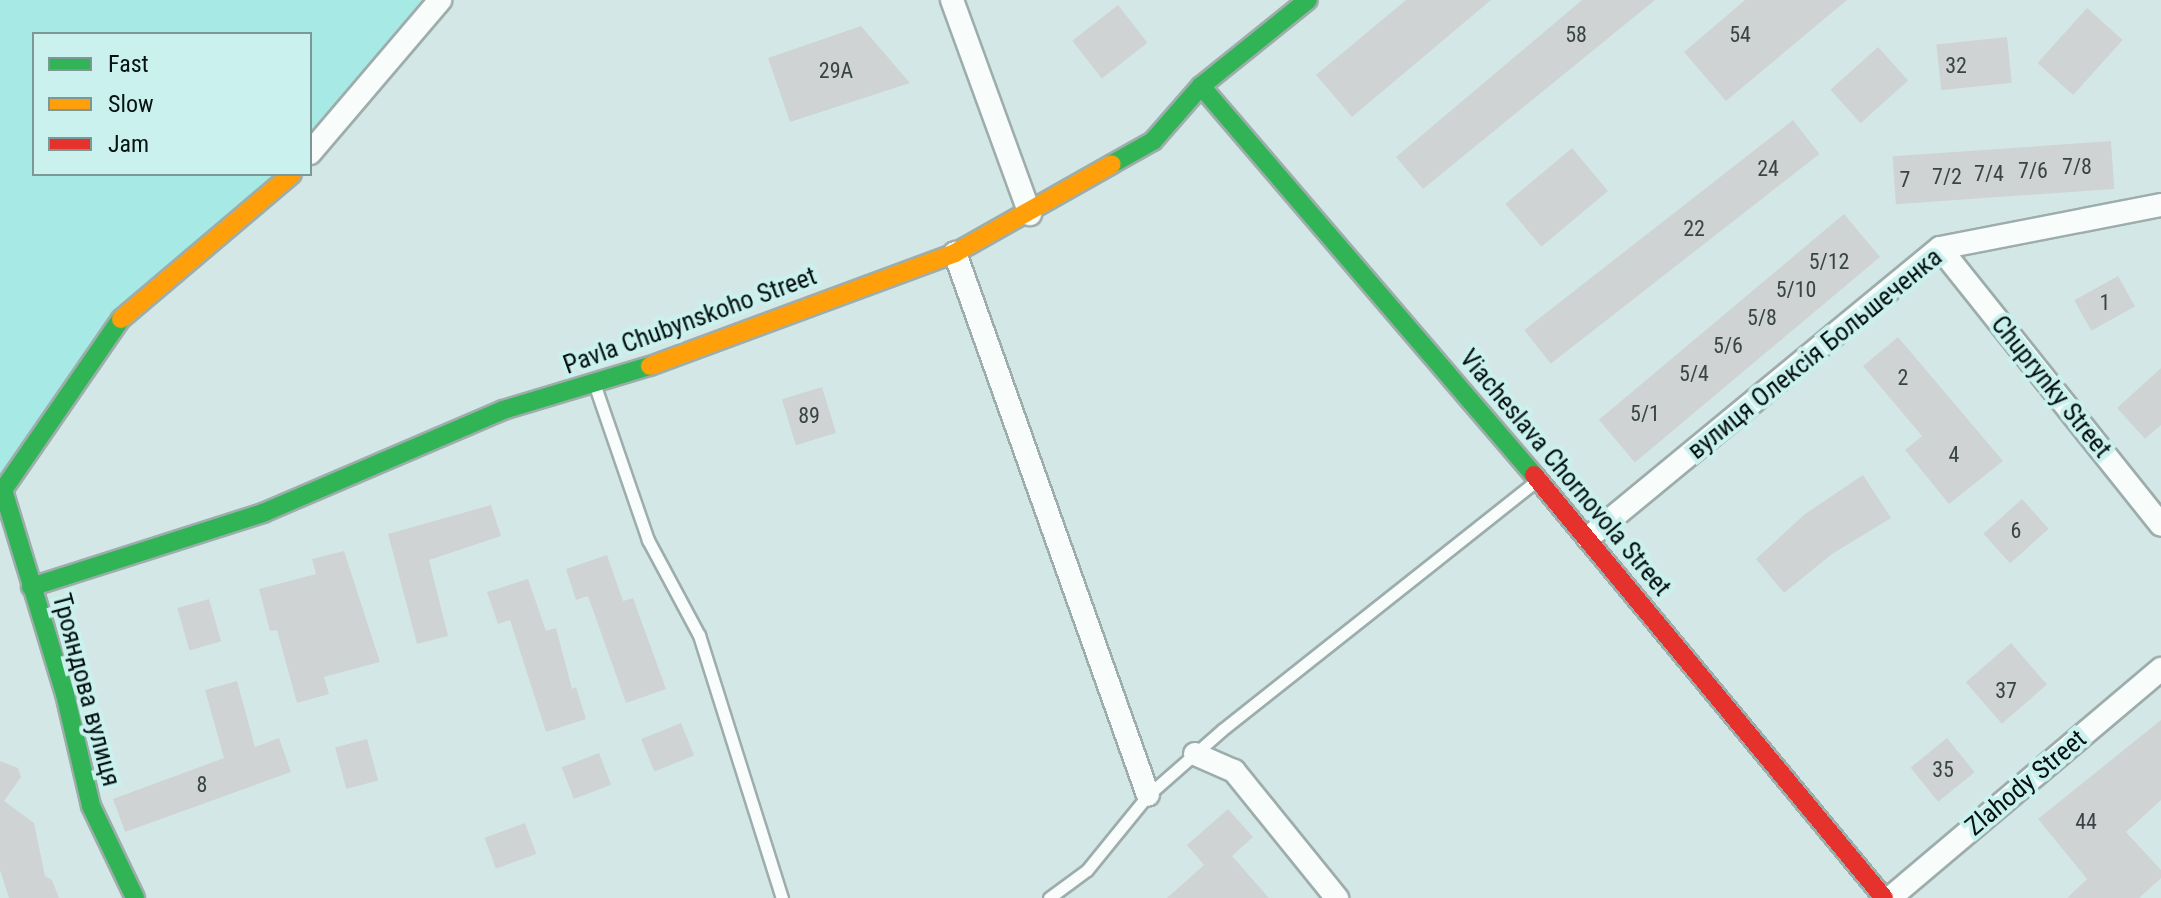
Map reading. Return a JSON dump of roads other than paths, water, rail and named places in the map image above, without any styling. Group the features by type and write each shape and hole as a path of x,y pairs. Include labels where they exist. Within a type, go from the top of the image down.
{"street":[{"path":"312,151 440,0"},
{"path":"952,0 1030,214"},
{"name":"Pavla Chubynskoho Street","path":"31,587 263,513 503,410 595,386 955,253 1030,214 1153,141 1201,86 1308,0"},
{"name":"Viacheslava Chornovola Street","path":"1201,86 1588,538 1884,898"},
{"name":"Трояндова вулиця","path":"135,898 91,806 65,694 3,490 113,326 290,176"},
{"name":"вулиця Олексія Большеченка","path":"1588,538 1940,248 2161,205"},
{"name":"Chuprynky Street","path":"1940,248 2161,525"},
{"path":"955,253 1148,795"},
{"name":"Zlahody Street","path":"1890,898 2161,669"},
{"path":"1195,754 1234,771 1337,898"}],"lane":[{"path":"595,386 648,540 699,635 782,898"},
{"path":"1049,898 1087,870 1148,795 1195,754 1537,479"}]}
